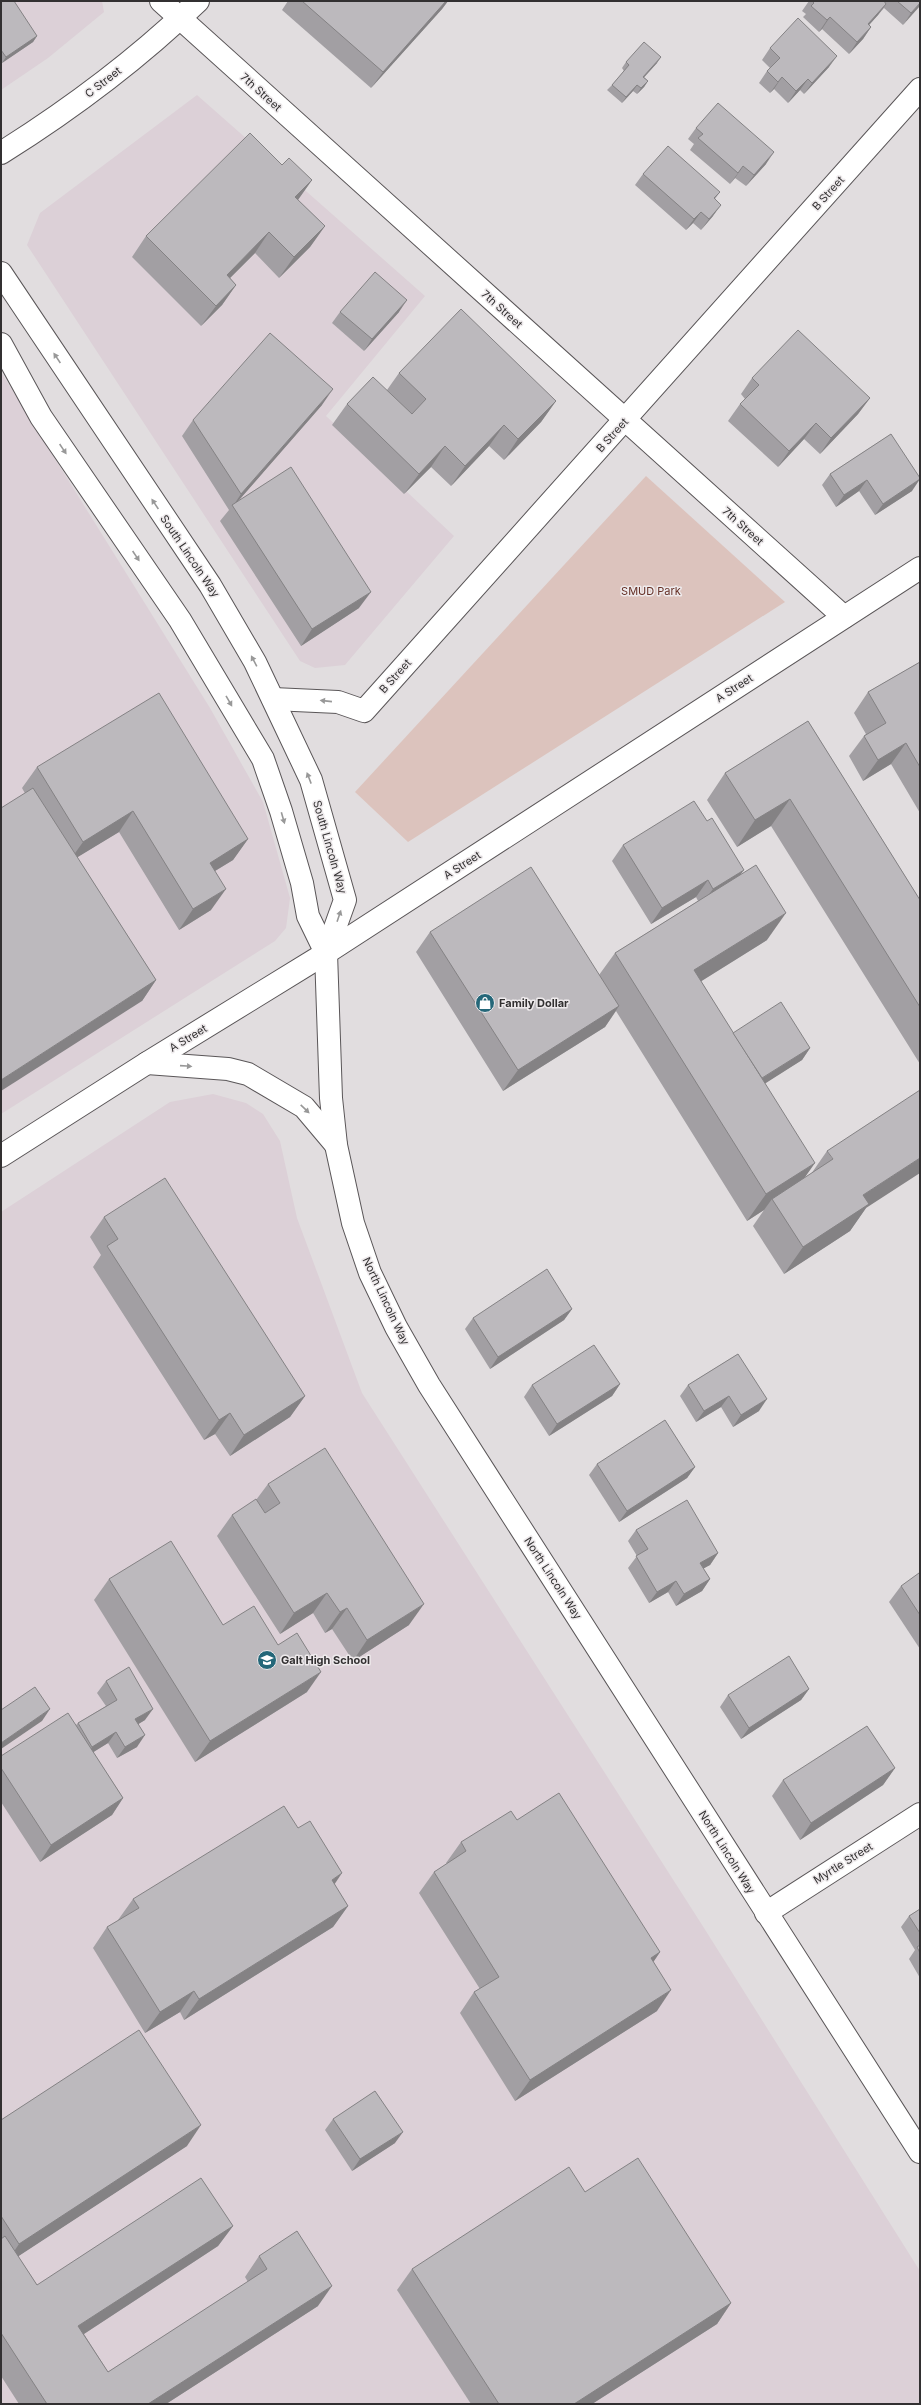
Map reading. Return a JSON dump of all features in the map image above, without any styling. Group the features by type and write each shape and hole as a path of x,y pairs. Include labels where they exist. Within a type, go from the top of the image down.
{"main road":[{"name":"7th Street","path":"161,1 844,617"},
{"name":"C Street","path":"1,154 42,127 109,79 198,1"},
{"name":"B Street","path":"273,699 338,702 364,711 626,420 920,89"},
{"name":"South Lincoln Way","path":"1,273 210,585 238,630 273,699 311,780 345,900 326,953"},
{"path":"1,344 40,417 180,620 263,759 281,811 302,883 308,916 326,953"},
{"name":"A Street","path":"1,1156 147,1063 326,953 920,568"},
{"name":"North Lincoln Way","path":"326,953 331,1098 336,1145 353,1223 370,1273 403,1340 429,1385 920,2152"},
{"path":"147,1063 228,1069 248,1074 304,1107 336,1145"},
{"name":"Myrtle Street","path":"766,1913 920,1814"}],"shaded area":[{"path":"1,1 102,1 104,12 48,58 1,90"},
{"path":"197,95 425,296 326,416 454,536 345,665 315,668 300,661 27,245 40,213"},
{"path":"1,372 210,708 263,802 290,898 286,928 275,941 1,1114"},
{"name":"Galt High School","path":"213,1094 246,1103 263,1114 280,1141 297,1218 362,1393 704,1928 920,2271 920,2404 1,2404 1,1212 170,1102"}],"green space":[{"name":"SMUD Park","path":"646,476 785,602 408,842 355,792"}],"building":[{"path":"1,1 14,1 37,36 6,57 1,50"},
{"path":"302,1 446,1 383,72"},
{"path":"812,1 884,1 886,4 868,24 871,27 857,42 830,17 827,20 811,6 814,3"},
{"path":"897,1 920,1 920,3 911,13"},
{"path":"798,18 837,56 812,83 808,79 796,91 782,77 778,82 767,71 780,58 770,48"},
{"path":"644,42 661,57 643,77 648,81 641,88 637,85 626,97 612,85 629,65 626,62"},
{"path":"718,103 774,152 754,175 743,166 738,173 698,138 703,134 696,128"},
{"path":"250,133 282,165 289,158 312,180 295,197 325,226 294,257 269,232 227,275 236,285 216,306 146,236"},
{"path":"668,146 720,192 714,198 721,205 709,219 701,212 694,219 643,174"},
{"path":"375,272 407,300 372,339 340,312"},
{"path":"461,309 556,401 518,439 504,425 465,466 445,446 419,474 347,404 373,377 412,414 426,399 399,373"},
{"path":"798,330 870,398 831,438 816,423 789,451 740,404 759,385 752,378"},
{"path":"270,333 333,389 241,494 193,420"},
{"path":"891,434 920,479 883,504 867,480 844,495 830,474"},
{"path":"291,467 371,592 312,629 232,505"},
{"path":"920,662 920,767 906,743 878,760 864,736 886,723 868,692"},
{"path":"159,693 248,839 210,863 226,889 193,909 133,811 83,842 37,767"},
{"path":"808,721 920,900 920,1007 790,799 755,820 725,773"},
{"path":"33,788 156,980 1,1080 1,808"},
{"path":"694,801 707,821 712,818 744,870 713,889 708,880 662,908 623,845"},
{"path":"756,865 786,913 694,970 815,1163 766,1194 615,953"},
{"path":"531,867 619,1006 518,1070 430,932"},
{"path":"781,1002 810,1048 762,1078 733,1033"},
{"path":"920,1090 920,1158 863,1195 869,1204 803,1247 772,1199 833,1159 827,1151"},
{"path":"165,1178 305,1396 244,1435 230,1413 219,1420 107,1246 118,1239 104,1217"},
{"path":"547,1269 572,1309 498,1357 473,1318"},
{"path":"594,1345 620,1384 557,1424 532,1385"},
{"path":"738,1354 767,1399 741,1415 729,1396 704,1411 688,1385"},
{"path":"665,1420 695,1467 627,1511 597,1464"},
{"path":"325,1448 424,1604 367,1640 347,1608 340,1612 327,1593 294,1613 232,1515 256,1499 265,1513 280,1503 268,1484"},
{"path":"687,1500 718,1553 700,1563 710,1579 684,1594 676,1581 657,1592 636,1556 648,1549 636,1530"},
{"path":"171,1541 223,1625 254,1606 278,1645 297,1633 321,1672 210,1741 109,1579"},
{"path":"919,1573 920,1575 920,1615 901,1586"},
{"path":"789,1656 809,1689 749,1728 728,1695"},
{"path":"129,1667 153,1709 135,1719 145,1735 125,1747 116,1732 92,1747 78,1723 117,1700 106,1681"},
{"path":"35,1687 50,1709 1,1743 1,1710"},
{"path":"68,1713 123,1798 51,1845 1,1768 1,1756"},
{"path":"867,1726 895,1768 811,1823 783,1780"},
{"path":"559,1793 660,1952 651,1958 671,1990 530,2080 474,1992 499,1977 434,1872 466,1851 461,1842 511,1811 517,1820"},
{"path":"284,1806 298,1828 310,1821 342,1873 332,1880 348,1906 199,1999 194,1991 160,2012 107,1927 139,1908 133,1899"},
{"path":"920,1909 920,1933 909,1916"},
{"path":"920,1945 920,1953 917,1947"},
{"path":"139,2030 201,2125 19,2244 1,2216 1,2120"},
{"path":"375,2091 403,2132 360,2159 333,2119"},
{"path":"638,2158 731,2303 574,2404 499,2404 412,2269 569,2167 585,2192"},
{"path":"201,2178 233,2226 78,2326 108,2372 267,2269 259,2256 297,2231 332,2286 148,2404 47,2404 1,2333 1,2239 5,2236 37,2285"}],"place":[{"name":"Family Dollar","path":"485,1003"},
{"name":"Galt High School","path":"267,1660"}]}
